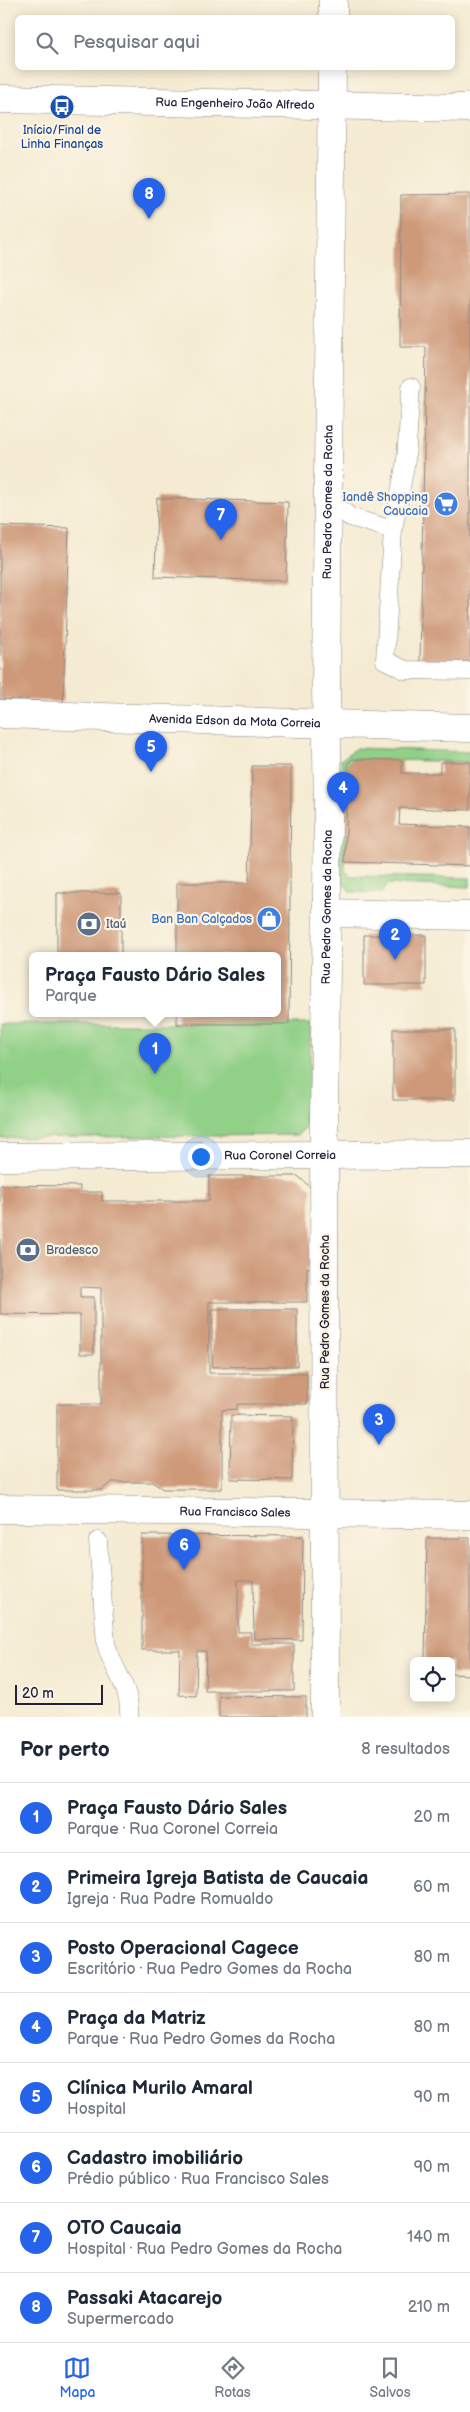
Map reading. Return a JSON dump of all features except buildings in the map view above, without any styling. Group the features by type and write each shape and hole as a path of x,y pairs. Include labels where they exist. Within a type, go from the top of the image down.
{"street":[{"path":"333,0 333,15"},
{"name":"Rua Pedro Gomes da Rocha","path":"325,1717 326,725 332,70"},
{"name":"Rua Engenheiro João Alfredo","path":"0,99 470,108"},
{"name":"Avenida Edson da Mota Correia","path":"0,714 470,728"},
{"path":"327,912 470,916"},
{"name":"Rua Coronel Correia","path":"0,1157 470,1154"},
{"name":"Rua Francisco Sales","path":"0,1509 470,1515"}],"lane":[{"path":"411,387 406,460 393,530 385,660 405,670 470,671"},
{"path":"328,498 350,517 393,530"},
{"path":"98,1541 106,1644 110,1660 128,1691 130,1703 129,1717"}],"green space":[{"path":"356,748 470,752 470,762 353,759 348,763 345,871 351,876 470,878 470,887 388,884 382,893 350,892 338,874 341,760"},
{"path":"0,1024 310,1024 310,1124 297,1135 0,1138"}],"place":[{"name":"Início/Final de Linha Finanças","path":"62,107"},
{"name":"Passaki Atacarejo","path":"149,219"},
{"name":"Iandê Shopping Caucaia","path":"446,504"},
{"name":"OTO Caucaia","path":"221,540"},
{"name":"Clínica Murilo Amaral","path":"151,772"},
{"name":"Praça da Matriz","path":"343,813"},
{"name":"Ban Ban Calçados","path":"269,919"},
{"name":"Itaú","path":"89,924"},
{"name":"Primeira Igreja Batista de Caucaia","path":"395,960"},
{"name":"Praça Fausto Dário Sales","path":"155,1074"},
{"name":"Bradesco","path":"28,1250"},
{"name":"Posto Operacional Cagece","path":"379,1445"},
{"name":"Cadastro imobiliário","path":"184,1570"}]}
